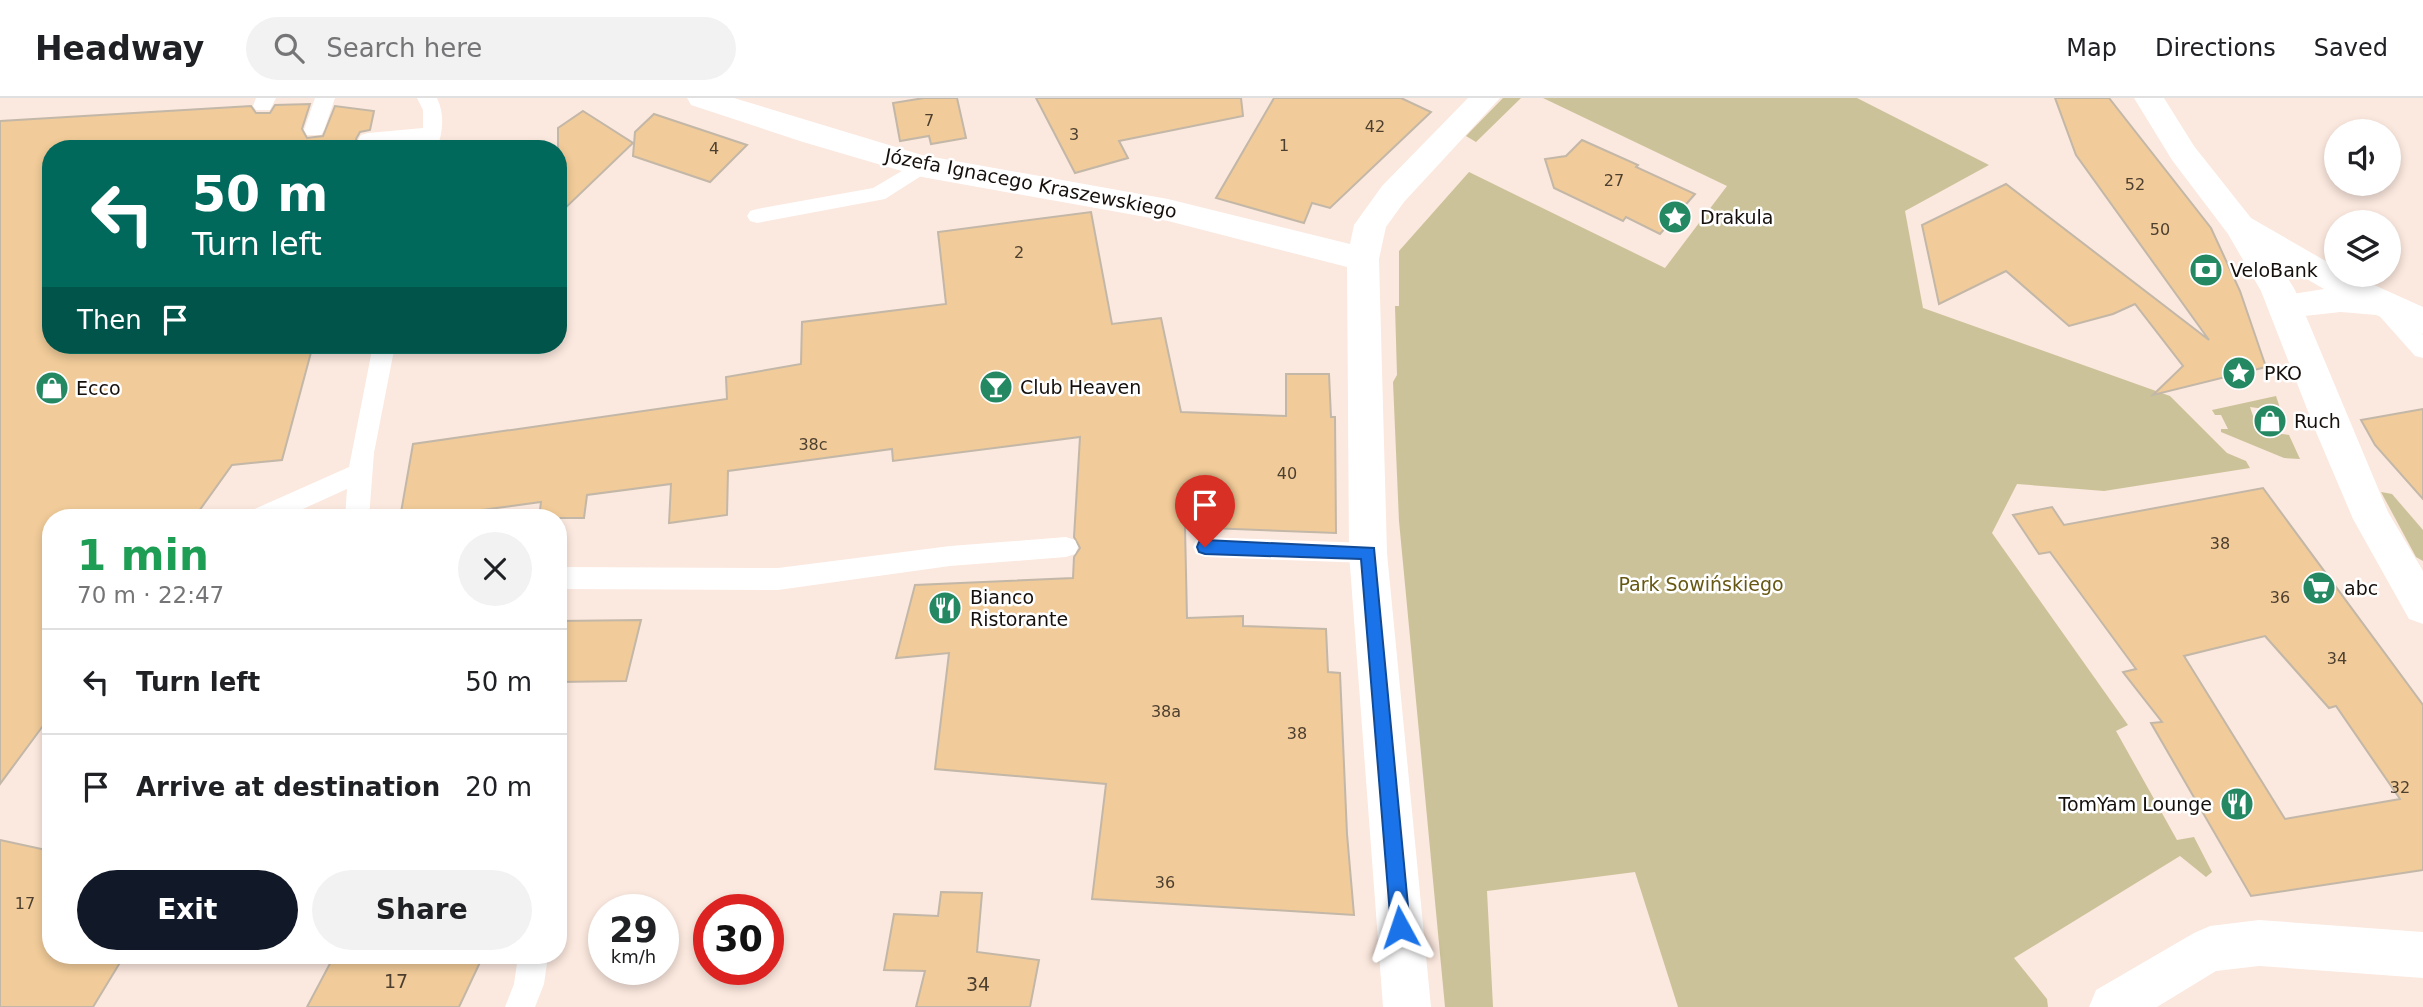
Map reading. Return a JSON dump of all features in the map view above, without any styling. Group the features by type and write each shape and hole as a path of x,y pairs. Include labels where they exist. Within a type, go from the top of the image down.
{"street":[{"name":"Józefa Ignacego Kraszewskiego","path":"702,98 814,135 922,166 1168,210 1363,259"},
{"path":"2149,98 2176,142 2240,226 2286,306 2334,432 2372,519 2423,607"},
{"path":"1407,1007 1368,553 1363,259 1370,225 1393,194 1477,106"},
{"path":"2240,226 2290,258 2383,305 2423,321"},
{"path":"2286,306 2342,300 2383,305"},
{"path":"2113,1007 2210,949 2259,943 2423,955"}],"lane":[{"path":"314,130 326,98"},
{"path":"427,98 432,110 430,140"},
{"path":"757,216 877,194 922,166"},
{"path":"2383,305 2423,350"},
{"path":"358,509 361,472 382,354"},
{"path":"280,509 361,472"},
{"path":"567,578 778,579 950,556 1066,547"},
{"path":"1205,547 1368,553"},
{"path":"520,1007 530,984 532,964"}],"green space":[{"path":"1503,98 1521,98 1476,142 1466,136"},
{"name":"Park Sowińskiego","path":"1543,98 1857,98 1989,165 1905,211 1923,308 2170,396 2227,453 2246,461 2250,468 2104,491 2017,484 1992,533 2128,725 2116,731 2177,840 2194,837 2212,872 2206,877 2180,856 2014,958 2047,999 2048,1007 1678,1007 1635,872 1487,891 1493,1007 1445,1007 1399,521 1393,382 1397,375 1395,306 1399,306 1399,251 1469,172 1665,268 1727,186"},
{"path":"2276,396 2281,411 2250,407 2258,431 2289,435 2300,459 2284,458 2221,432 2221,429 2228,429 2221,415 2215,415 2212,410"},
{"path":"2381,492 2392,494 2423,530 2423,561 2416,557"}],"building":[{"path":"924,98 957,98 966,138 931,144 929,136 900,141 893,103"},
{"path":"1036,98 1241,98 1243,116 1119,141 1128,158 1075,173"},
{"path":"1274,98 1401,98 1431,112 1330,208 1312,203 1304,223 1216,198"},
{"path":"2055,98 2109,98 2211,228 2240,291 2266,367 2153,395 2183,366 2135,304 2113,314 2069,326 2006,271 1939,304 1922,225 2006,184 2209,340 2076,155"},
{"path":"310,104 302,129 307,138 323,136 335,106 374,111 370,130 360,132 356,140 42,140 42,354 311,354 282,460 232,465 200,509 42,509 42,727 0,784 0,121 251,106 256,113 270,113 275,105"},
{"path":"583,111 633,143 567,206 567,140 558,140 558,128"},
{"path":"654,114 747,145 710,182 633,156 635,132"},
{"path":"1582,140 1695,194 1660,234 1626,217 1623,221 1554,188 1545,159 1566,156"},
{"path":"1091,212 1112,324 1161,318 1181,412 1286,416 1286,374 1329,374 1331,417 1335,417 1336,533 1185,527 1187,618 1243,616 1243,626 1326,629 1328,672 1340,673 1347,834 1354,915 1092,899 1106,784 935,769 949,653 896,658 915,585 1073,578 1074,557 1080,548 1074,537 1080,437 893,461 892,449 728,471 727,515 669,523 671,484 587,495 584,518 567,518 567,509 540,509 541,502 489,509 402,509 413,444 727,399 726,377 801,364 802,322 946,304 938,232"},
{"path":"2423,409 2423,499 2375,445 2361,420"},
{"path":"2263,488 2423,705 2423,870 2251,896 2151,723 2162,722 2123,672 2136,669 2050,552 2039,554 2013,515 2052,507 2064,525","holes":["2265,636 2329,708 2336,706 2400,799 2285,819 2184,656"]},
{"path":"641,620 626,681 567,682 567,621"},
{"path":"0,840 42,849 42,964 119,964 93,1007 0,1007"},
{"path":"941,892 982,893 977,952 1039,960 1030,1007 916,1007 925,971 884,970 894,914 938,916"},
{"path":"330,964 479,964 459,1007 307,1007"}],"place":[{"name":"Drakula","path":"1675,217"},
{"name":"VeloBank","path":"2206,270"},
{"name":"PKO","path":"2239,373"},
{"name":"Club Heaven","path":"996,387"},
{"name":"Ecco","path":"52,388"},
{"name":"Ruch","path":"2270,421"},
{"name":"abc","path":"2319,588"},
{"name":"Bianco Ristorante","path":"945,608"},
{"name":"TomYam Lounge","path":"2237,804"}],"route":[{"path":"1205,547 1368,553 1400,927"}]}
